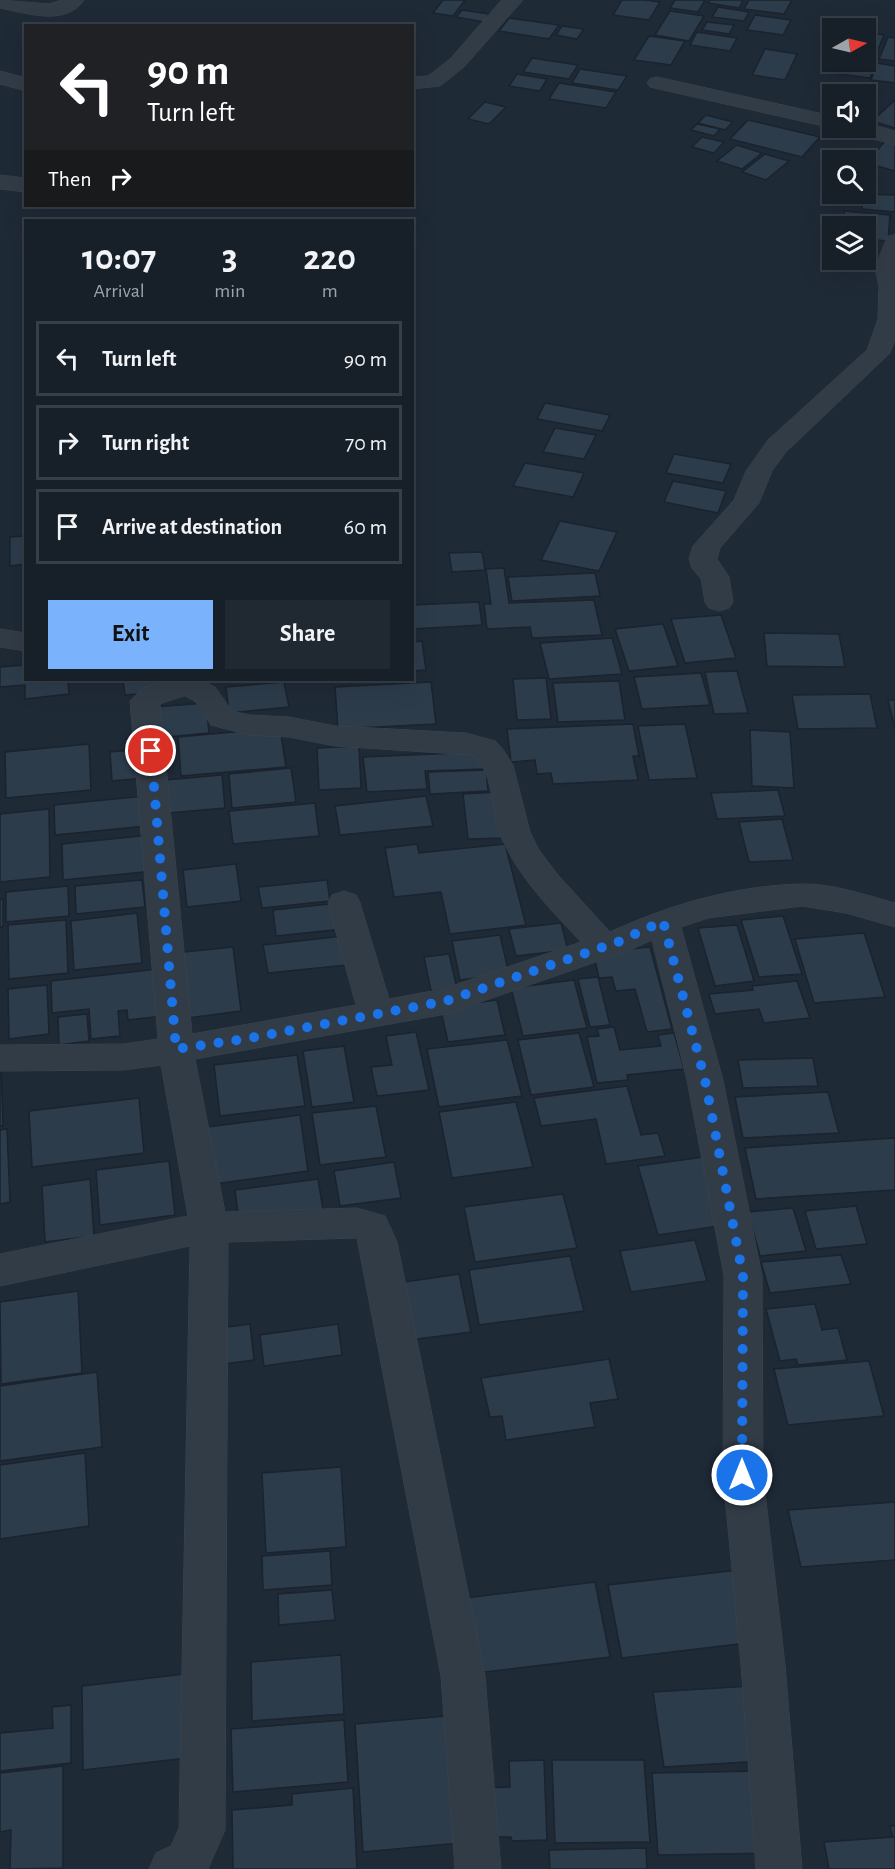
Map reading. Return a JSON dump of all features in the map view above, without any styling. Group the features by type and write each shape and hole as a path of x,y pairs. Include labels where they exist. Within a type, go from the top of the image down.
{"street":[{"path":"0,2 50,10 68,6 74,0"},
{"path":"414,83 433,82 457,63 513,0"},
{"path":"0,77 24,84"},
{"path":"657,83 822,120"},
{"path":"876,133 895,138"},
{"path":"0,182 24,184"},
{"path":"719,602 715,577 706,568 704,559 707,546 746,503 759,471 777,446 878,353 890,319 891,269 895,242"},
{"path":"0,638 24,642"},
{"path":"172,1869 186,1865 202,1830 209,1227 176,1049 145,701 186,682 205,694 222,718 249,725 289,727 335,736 466,743 485,749 496,760 518,841 542,875 604,946"},
{"path":"0,1058 124,1057 245,1039 446,1001 604,946 663,921 706,907 802,895 846,901 895,915"},
{"path":"344,903 376,1014"},
{"path":"663,921 705,1080 743,1276 742,1475 763,1665 780,1869"},
{"path":"0,1270 209,1227 357,1222 372,1227 378,1242 463,1676 478,1869"}],"building":[{"path":"443,0 465,0 453,16 433,13"},
{"path":"622,0 660,2 649,20 613,15"},
{"path":"675,0 705,0 698,12 670,8"},
{"path":"710,0 743,0 739,8 708,3"},
{"path":"749,0 792,0 784,14 744,9"},
{"path":"718,7 749,12 744,21 712,17"},
{"path":"462,10 489,14 484,22 456,17"},
{"path":"670,11 704,16 689,41 655,35"},
{"path":"755,15 791,20 783,35 747,30"},
{"path":"509,18 559,25 549,39 499,31"},
{"path":"707,22 734,25 729,34 702,30"},
{"path":"562,26 584,29 577,39 556,35"},
{"path":"697,32 737,38 730,51 690,45"},
{"path":"876,34 884,35 876,55"},
{"path":"649,36 685,41 671,65 634,60"},
{"path":"888,37 895,38 895,61 879,59"},
{"path":"765,49 797,54 785,80 752,75"},
{"path":"532,58 578,65 569,79 523,72"},
{"path":"877,63 895,66 895,83 871,80 874,72 876,72"},
{"path":"580,69 627,76 618,90 572,83"},
{"path":"823,72 872,72 870,78"},
{"path":"517,74 547,79 540,91 509,86"},
{"path":"559,83 616,92 606,108 549,99"},
{"path":"895,100 895,128 876,122 876,117"},
{"path":"485,102 506,107 489,124 468,119"},
{"path":"706,115 733,122 725,130 698,123"},
{"path":"748,120 820,137 802,157 730,139"},
{"path":"697,124 720,129 714,136 691,130"},
{"path":"702,137 724,142 714,153 692,147"},
{"path":"887,139 895,141 895,171 876,166 876,152"},
{"path":"737,145 762,153 742,169 717,161"},
{"path":"765,154 789,161 766,180 742,172"},
{"path":"876,194 895,195 895,212 862,209 862,204 876,204"},
{"path":"844,211 890,215 888,241 876,240 876,216 844,216"},
{"path":"545,403 610,415 602,431 537,419"},
{"path":"555,428 596,435 584,459 543,452"},
{"path":"674,454 731,464 723,483 666,473"},
{"path":"525,463 584,473 573,497 513,486"},
{"path":"673,481 726,491 718,513 664,502"},
{"path":"560,521 617,532 599,571 541,560"},
{"path":"24,536 24,564 10,566 10,537"},
{"path":"482,552 485,570 452,572 449,553"},
{"path":"504,568 509,603 594,600 602,635 532,638 530,627 487,629 484,604 491,604 486,569"},
{"path":"595,573 600,596 512,601 508,577"},
{"path":"479,602 482,625 414,629 414,605"},
{"path":"721,615 736,658 685,663 671,619"},
{"path":"663,624 678,666 629,671 615,629"},
{"path":"764,633 839,634 845,667 767,666"},
{"path":"612,638 622,674 549,679 540,643"},
{"path":"422,641 426,670 414,671 414,642"},
{"path":"24,665 24,681 68,681 69,694 25,699 25,685 0,687 0,667"},
{"path":"737,671 748,713 714,714 705,672"},
{"path":"701,673 710,705 642,709 634,677"},
{"path":"546,678 551,719 517,720 513,679"},
{"path":"123,681 162,681 163,692 125,695"},
{"path":"619,681 625,720 558,722 553,683"},
{"path":"284,682 289,707 229,713 226,687"},
{"path":"431,682 436,724 338,729 335,687"},
{"path":"870,694 877,728 798,729 792,695"},
{"path":"888,700 895,700 895,729"},
{"path":"206,703 209,733 156,738 154,707"},
{"path":"633,724 639,756 633,756 638,780 553,784 551,773 537,774 535,760 511,762 507,729"},
{"path":"685,724 697,778 649,780 638,726"},
{"path":"280,728 286,767 181,776 178,737"},
{"path":"750,730 790,732 794,788 752,786"},
{"path":"89,744 91,790 6,798 5,752"},
{"path":"359,746 361,788 319,790 317,748"},
{"path":"143,749 145,778 112,781 110,752"},
{"path":"480,752 484,769 425,771 427,789 367,792 363,757"},
{"path":"291,768 296,802 232,808 229,774"},
{"path":"486,770 488,791 430,794 428,772"},
{"path":"222,775 225,808 168,813 165,780"},
{"path":"778,790 785,816 717,819 711,793"},
{"path":"499,792 504,838 468,839 463,794"},
{"path":"145,796 147,826 55,835 54,805"},
{"path":"426,796 433,826 340,835 335,806"},
{"path":"315,803 319,836 233,844 229,811"},
{"path":"49,809 50,877 0,882 0,814"},
{"path":"782,819 793,860 749,862 739,822"},
{"path":"150,835 154,871 63,880 62,844"},
{"path":"417,844 419,853 505,844 526,925 450,934 441,892 394,897 385,848"},
{"path":"236,864 241,901 187,907 183,870"},
{"path":"142,880 145,907 76,914 75,886"},
{"path":"327,880 330,901 262,908 258,887"},
{"path":"68,886 69,916 6,922 6,892"},
{"path":"0,899 3,899 3,927 0,927"},
{"path":"339,903 343,929 276,936 273,910"},
{"path":"137,913 142,963 74,970 71,921"},
{"path":"783,916 802,974 759,977 741,920"},
{"path":"66,920 68,973 9,979 8,925"},
{"path":"561,923 568,950 516,956 509,929"},
{"path":"737,925 754,981 715,986 698,928"},
{"path":"864,933 885,997 814,1003 795,939"},
{"path":"500,935 509,974 460,980 452,941"},
{"path":"343,936 347,965 268,973 263,945"},
{"path":"233,947 241,1011 180,1019 174,953"},
{"path":"650,947 672,1029 647,1032 635,989 616,991 612,977 599,978 593,952"},
{"path":"449,954 457,988 431,991 424,957"},
{"path":"167,968 171,1015 128,1020 127,1010 118,1011 120,1036 91,1039 89,1009 52,1013 51,981"},
{"path":"598,977 610,1025 590,1027 578,979"},
{"path":"574,980 587,1028 523,1036 511,988"},
{"path":"797,981 810,1018 764,1023 759,1009 715,1014 709,994 753,990 752,986"},
{"path":"47,985 49,1034 9,1039 8,989"},
{"path":"497,1000 505,1035 448,1042 440,1007"},
{"path":"87,1014 89,1041 59,1045 58,1017"},
{"path":"614,1027 620,1050 661,1046 658,1035 674,1033 684,1069 627,1075 628,1080 597,1083 587,1037 599,1036 597,1029"},
{"path":"416,1032 429,1090 377,1096 371,1067 392,1065 386,1036"},
{"path":"579,1033 594,1087 531,1095 518,1040"},
{"path":"507,1040 522,1096 439,1107 427,1049"},
{"path":"344,1046 354,1102 312,1107 303,1051"},
{"path":"297,1055 305,1106 220,1116 214,1065"},
{"path":"813,1058 818,1086 743,1088 738,1060"},
{"path":"1,1060 3,1126 0,1126"},
{"path":"627,1086 641,1135 658,1133 665,1156 606,1164 596,1119 541,1126 534,1098"},
{"path":"828,1092 839,1133 743,1138 735,1097"},
{"path":"139,1098 144,1153 32,1167 29,1111"},
{"path":"516,1102 533,1167 452,1178 439,1112"},
{"path":"376,1106 386,1157 320,1165 312,1113"},
{"path":"300,1115 308,1171 214,1184 207,1127"},
{"path":"7,1129 10,1202 0,1204 0,1130"},
{"path":"895,1138 895,1190 756,1199 745,1148"},
{"path":"704,1157 726,1225 658,1235 638,1166"},
{"path":"169,1161 175,1215 100,1225 96,1170"},
{"path":"394,1162 401,1198 340,1206 334,1171"},
{"path":"90,1179 94,1236 45,1242 42,1186"},
{"path":"318,1179 323,1210 239,1221 235,1190"},
{"path":"563,1194 577,1248 475,1262 464,1207"},
{"path":"856,1206 867,1244 816,1249 805,1211"},
{"path":"793,1208 806,1251 760,1256 748,1212"},
{"path":"695,1240 707,1281 631,1292 620,1251"},
{"path":"841,1255 851,1284 770,1293 761,1262"},
{"path":"570,1256 584,1311 479,1325 469,1270"},
{"path":"459,1274 471,1332 402,1341 391,1284"},
{"path":"78,1291 82,1373 1,1384 0,1302"},
{"path":"815,1304 822,1330 838,1328 847,1360 798,1365 796,1359 780,1361 766,1309"},
{"path":"250,1324 254,1360 224,1364 220,1328"},
{"path":"338,1324 342,1355 264,1366 260,1335"},
{"path":"609,1359 618,1399 590,1403 595,1427 506,1440 502,1416 490,1417 481,1378"},
{"path":"869,1361 884,1416 788,1425 774,1369"},
{"path":"97,1372 102,1447 0,1461 0,1386"},
{"path":"85,1453 89,1526 0,1539 0,1465"},
{"path":"341,1467 346,1547 266,1553 262,1473"},
{"path":"895,1502 895,1560 801,1567 788,1510"},
{"path":"330,1551 332,1585 263,1590 262,1556"},
{"path":"738,1570 755,1642 622,1658 608,1585"},
{"path":"595,1582 610,1657 476,1673 465,1598"},
{"path":"332,1590 335,1620 279,1625 278,1594"},
{"path":"341,1655 344,1714 252,1721 251,1662"},
{"path":"193,1673 196,1757 83,1770 82,1686"},
{"path":"751,1686 763,1761 664,1767 653,1692"},
{"path":"71,1705 71,1763 0,1771 0,1733 53,1728 52,1707"},
{"path":"458,1715 470,1842 363,1852 355,1724"},
{"path":"344,1720 348,1782 233,1792 231,1729"},
{"path":"544,1760 547,1840 512,1841 511,1837 486,1837 485,1788 510,1787 509,1761"},
{"path":"552,1760 644,1760 650,1842 555,1843"},
{"path":"63,1766 63,1868 10,1869 11,1830 0,1832 0,1773"},
{"path":"763,1771 773,1853 658,1855 652,1773"},
{"path":"353,1788 357,1869 233,1869 232,1810 292,1805 292,1794"},
{"path":"890,1826 895,1826 895,1869 829,1869 824,1842 893,1837"},
{"path":"646,1848 647,1869 550,1869 549,1850"}],"route":[{"path":"151,751 176,1049 245,1039 446,1001 618,942 663,921 705,1080 743,1276 742,1475"}]}
